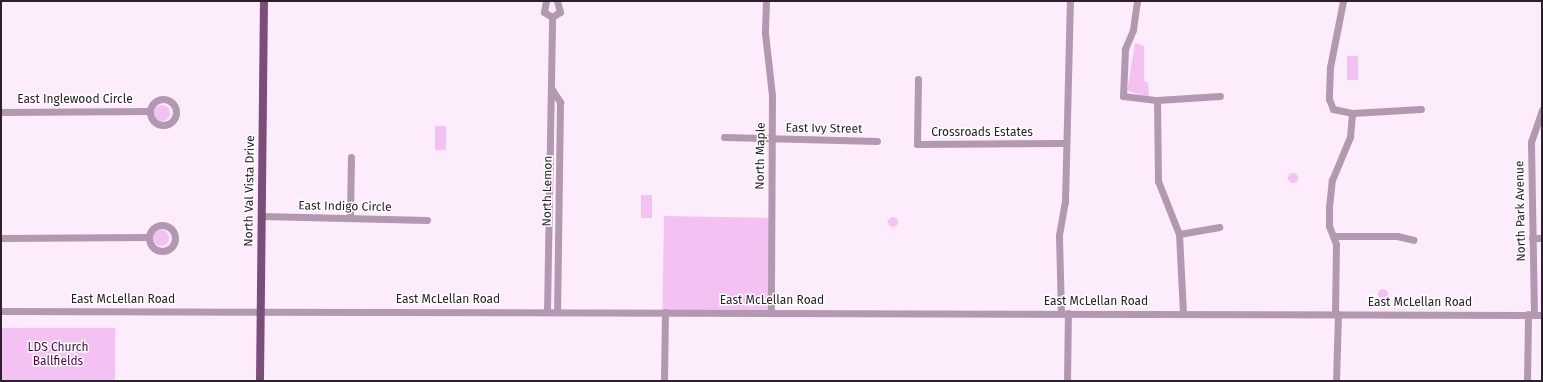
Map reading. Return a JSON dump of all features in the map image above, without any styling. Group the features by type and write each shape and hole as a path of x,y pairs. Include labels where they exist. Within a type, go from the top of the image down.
{"main road":[{"name":"North Val Vista Drive","path":"260,381 264,1"}],"street":[{"path":"546,1 544,12 552,17 560,12 557,1"},
{"name":"North Maple","path":"766,1 772,139 771,312"},
{"path":"1067,381 1065,313 1059,234 1065,202 1065,143 1070,1"},
{"path":"1137,1 1133,30 1126,49 1122,96 1156,100 1220,96"},
{"path":"1343,1 1330,67 1329,99 1333,108 1352,113 1421,109"},
{"name":"North Lemon","path":"547,311 548,140 551,88 552,17"},
{"name":"Crossroads Estates","path":"918,79 917,144 1065,143"},
{"name":"North Lemon","path":"551,88 560,102 557,311"},
{"path":"1156,100 1158,181 1179,234 1183,314"},
{"name":"North Park Avenue","path":"1527,381 1531,314 1531,142 1542,110"},
{"name":"East Inglewood Circle","path":"1,112 149,111"},
{"path":"1336,381 1334,236 1329,226 1332,180 1350,137 1352,113"},
{"name":"East Ivy Street","path":"724,137 877,141"},
{"name":"North Lemon","path":"548,140 560,140"},
{"path":"350,218 351,158"},
{"name":"East Indigo Circle","path":"262,216 427,220"},
{"path":"1179,234 1219,226"},
{"path":"1334,236 1397,236 1414,240"},
{"path":"1,238 148,237"},
{"path":"1532,238 1542,238"},
{"name":"North Lemon","path":"548,241 558,242"},
{"path":"548,272 557,272"},
{"path":"548,287 557,287"},
{"name":"East McLellan Road","path":"1,311 261,310 1542,315"},
{"path":"664,312 664,381"}],"green space":[{"path":"1135,43 1144,46 1144,81 1148,83 1149,97 1127,91"},
{"path":"1347,56 1358,56 1358,80 1347,80"},
{"path":"159,105 165,105 170,110 168,119 165,121 159,121 154,116 154,110"},
{"path":"435,126 446,126 446,150 435,150"},
{"path":"1291,173 1295,173 1297,174 1297,182 1291,183 1288,180 1288,176"},
{"path":"641,195 652,195 652,218 641,218"},
{"path":"664,216 771,218 769,314 662,312"},
{"path":"891,217 895,217 897,218 897,226 891,227 888,224 888,220"},
{"path":"158,230 164,230 169,235 167,244 164,246 158,246 153,241 153,235"},
{"path":"1381,289 1385,289 1387,290 1387,298 1381,299 1378,296 1378,292"},
{"name":"LDS Church Ballfields","path":"1,328 115,328 115,381 1,381"}]}
